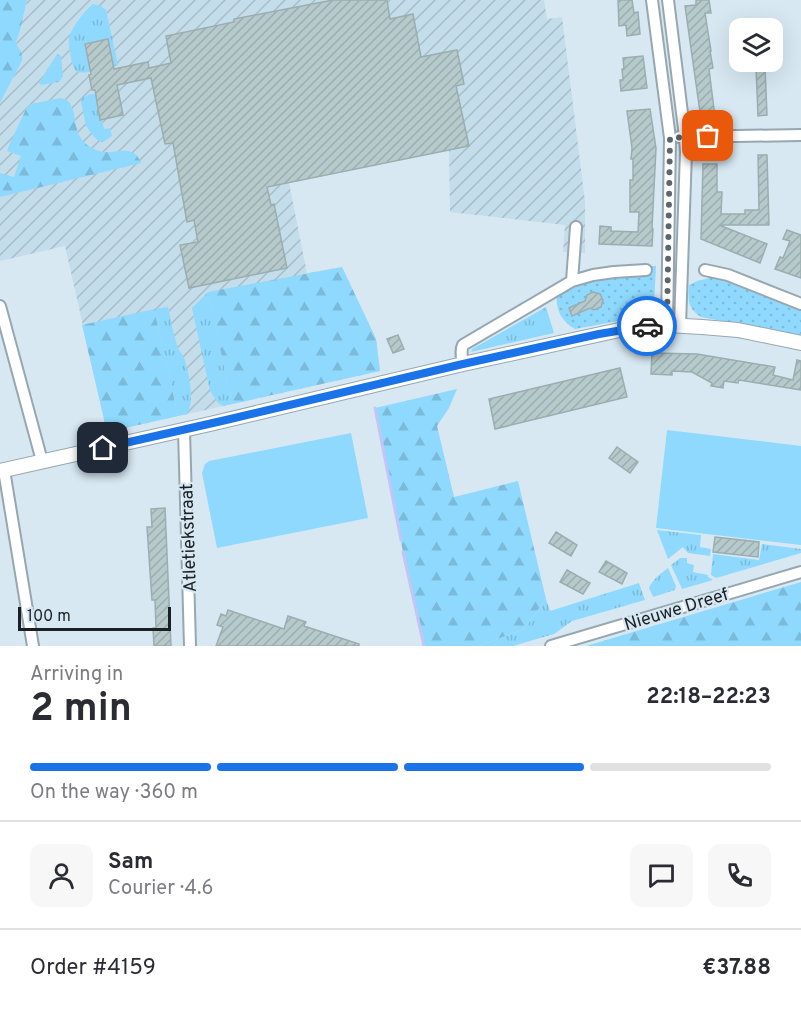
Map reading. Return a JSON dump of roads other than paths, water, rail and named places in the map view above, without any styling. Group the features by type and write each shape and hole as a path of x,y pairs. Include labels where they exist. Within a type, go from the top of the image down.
{"street":[{"path":"652,0 670,138 668,257 674,325"},
{"path":"668,0 685,137 683,258 674,325"},
{"path":"670,138 801,135"},
{"path":"572,281 576,227"},
{"path":"668,257 683,258"},
{"path":"463,364 461,354 463,345 572,281 593,275 646,270"},
{"path":"705,270 728,275 801,304"},
{"path":"0,306 42,461"},
{"path":"33,646 2,470 624,329 674,325 738,330 801,343"},
{"name":"Atletiekstraat","path":"184,430 190,646"},
{"name":"Nieuwe Dreef","path":"551,646 801,572"}],"waterway":[{"path":"375,408 401,540"},
{"path":"403,552 424,646"}]}
